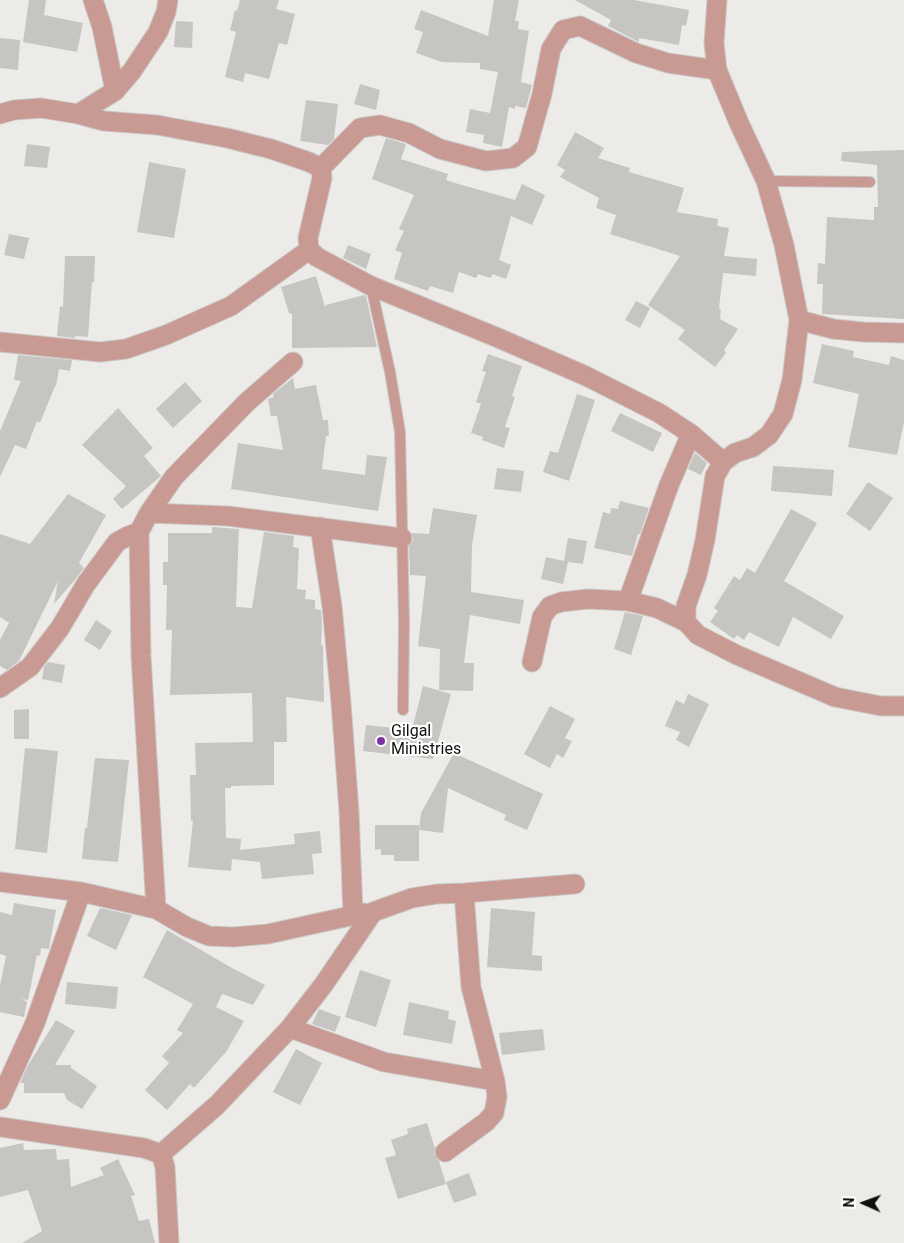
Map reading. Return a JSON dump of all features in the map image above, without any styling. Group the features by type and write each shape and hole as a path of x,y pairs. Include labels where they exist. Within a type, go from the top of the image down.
{"street":[{"path":"93,0 102,27 114,90"},
{"path":"78,114 114,90 132,72 158,32 166,12 168,0"},
{"path":"686,622 686,606 697,575 706,540 715,476 723,462 736,453 753,447 769,435 782,414 792,380 798,320 784,244 766,182 717,70 714,43 717,0"},
{"path":"308,250 308,238 322,178 321,168 360,128 380,126 409,134 440,149 486,161 513,158 527,147 542,94 551,49 563,30 580,26 636,53 668,63 717,70"},
{"path":"0,114 14,110 41,108 78,114 104,121 157,125 227,138 270,149 321,168"},
{"path":"308,250 317,257 371,286 586,376 658,413 691,434 723,462"},
{"path":"0,342 100,352 126,349 166,335 231,306 308,250"},
{"path":"798,320 833,329 904,333"},
{"path":"156,909 141,656 139,532 149,513 174,477 247,402 292,362"},
{"path":"628,601 669,485 691,434"},
{"path":"149,513 228,516 402,538"},
{"path":"320,527 332,606 341,704 349,811 353,914"},
{"path":"0,688 30,667 60,628 86,584 117,542 139,532"},
{"path":"532,662 542,617 550,606 588,598 628,601 657,608 686,622 698,635 737,655 836,697 881,706 904,706"},
{"path":"0,882 82,892 156,909 187,927 209,936 232,937 268,934 353,914 373,912 412,898 437,894 575,884"},
{"path":"0,1100 35,1023 82,892"},
{"path":"445,1152 486,1122 494,1113 497,1097 495,1081 471,987 464,893"},
{"path":"161,1154 217,1105 290,1028 324,984 373,912"},
{"path":"290,1028 384,1062 495,1081"},
{"path":"0,1127 144,1148 161,1154"},
{"path":"161,1154 164,1167 169,1243"}],"lane":[{"path":"766,182 870,182"},
{"path":"371,286 390,372 400,432 404,622 403,710"}],"building":[{"path":"29,0 46,0 44,15 83,23 77,52 23,42"},
{"path":"240,0 279,0 276,9 295,14 287,45 279,43 269,79 245,73 243,82 225,77 236,32 230,30 235,10 237,11"},
{"path":"494,0 519,0 515,21 519,21 518,29 529,31 521,82 532,85 526,108 515,106 515,109 509,107 502,147 483,143 484,135 466,132 470,109 490,113 498,72 480,69 480,63 442,62 416,53 423,32 414,29 421,10 488,36"},
{"path":"575,0 634,0 689,10 686,26 682,25 679,45 639,38 639,42 608,26 611,20"},
{"path":"176,21 193,22 192,48 174,47"},
{"path":"0,38 20,40 18,70 0,68"},
{"path":"360,84 380,90 376,110 354,104"},
{"path":"306,100 338,104 334,139 328,145 300,141"},
{"path":"575,132 604,148 598,158 630,168 629,172 684,188 677,212 718,219 717,226 729,228 724,256 757,259 756,276 723,273 719,308 721,310 720,319 738,329 724,350 726,353 715,367 678,339 685,330 648,305 680,256 610,234 616,215 596,208 599,198 560,177 565,170 557,165"},
{"path":"386,138 406,144 401,159 448,174 446,180 515,200 522,184 545,195 532,225 511,216 499,260 511,265 506,279 492,274 491,278 478,274 476,278 459,272 453,293 430,286 428,291 394,279 402,253 395,250 404,231 399,229 414,195 372,179"},
{"path":"27,144 50,147 47,168 24,166"},
{"path":"904,150 904,319 822,314 823,284 817,284 818,263 825,264 827,217 874,220 874,207 878,207 877,165 841,161 842,152"},
{"path":"149,162 186,169 174,238 137,232"},
{"path":"9,234 29,238 24,259 4,255"},
{"path":"348,245 371,254 366,269 343,258"},
{"path":"65,256 95,256 88,337 57,336 60,306 63,307"},
{"path":"316,276 325,307 326,305 366,296 377,347 292,348 292,314 289,313 281,287"},
{"path":"636,301 650,308 640,328 625,320"},
{"path":"822,344 854,351 853,357 889,365 891,356 904,360 904,422 897,455 848,447 859,394 813,383"},
{"path":"488,354 522,366 512,396 515,397 505,427 510,428 504,448 482,440 483,437 471,433 481,404 476,402 486,372 482,371"},
{"path":"18,355 72,360 70,371 59,369 56,386 40,423 37,421 26,449 15,445 0,477 0,431 21,381 14,380"},
{"path":"293,378 295,389 316,385 323,420 328,420 329,436 326,436 322,469 365,475 367,455 387,457 378,511 231,489 238,443 283,450 277,416 271,416 268,399 274,397 273,394"},
{"path":"185,382 202,401 173,428 156,409"},
{"path":"577,394 595,400 569,481 543,472 550,451 558,453"},
{"path":"118,408 153,448 144,456 161,476 122,509 113,499 126,486 82,445"},
{"path":"620,413 662,433 653,452 611,431"},
{"path":"695,453 707,463 701,475 688,469"},
{"path":"773,466 834,470 832,496 771,491"},
{"path":"497,468 524,471 521,492 494,489"},
{"path":"868,482 893,498 870,531 846,514"},
{"path":"68,494 106,515 79,563 84,568 54,604 58,581 19,661 7,670 0,666 0,640 9,623 0,617 0,534 30,544"},
{"path":"620,501 649,508 640,534 638,534 632,556 594,548 603,512 610,514 611,508 618,509"},
{"path":"433,508 477,515 472,545 471,592 524,600 520,624 470,615 464,663 474,663 473,691 439,690 440,649 418,646 426,576 410,575 409,546 413,540 412,533 429,534"},
{"path":"791,509 817,523 784,581 844,616 831,639 793,617 779,647 749,632 744,640 737,635 734,639 710,622 718,611 714,608 734,576 740,580 747,568 755,573"},
{"path":"212,527 239,529 236,607 252,608 264,532 294,536 293,547 299,548 297,589 306,590 305,599 315,600 315,609 321,610 324,702 286,697 287,742 274,742 274,785 231,786 231,788 225,788 226,838 241,839 240,850 295,844 294,834 320,831 322,853 312,854 314,874 262,879 260,862 232,859 231,871 188,867 193,821 191,821 190,775 196,775 195,743 253,742 252,693 170,695 172,630 166,630 167,585 163,585 163,562 168,562 168,533 212,533"},
{"path":"568,538 587,541 583,564 568,562 563,584 541,579 546,557 564,561"},
{"path":"625,612 643,616 631,655 614,649"},
{"path":"96,620 112,631 100,650 84,640"},
{"path":"48,662 65,665 62,683 42,679 44,667"},
{"path":"423,686 451,694 433,759 363,751 366,725 412,730"},
{"path":"688,694 709,704 689,747 676,740 680,732 665,726 676,700 684,704"},
{"path":"550,706 575,719 565,738 572,741 563,758 557,754 550,768 524,754"},
{"path":"29,709 29,739 14,739 14,710"},
{"path":"25,748 58,751 47,853 15,849"},
{"path":"454,753 543,794 527,830 504,820 506,815 448,788 443,833 419,830 421,813"},
{"path":"95,758 129,760 118,862 82,859"},
{"path":"375,825 419,825 419,861 394,861 394,855 381,855 381,849 375,850"},
{"path":"14,903 56,910 49,949 41,948 40,956 37,955 28,1000 22,999 27,1002 24,1017 0,1012 0,985 6,956 0,954 0,912 12,915"},
{"path":"100,908 132,915 116,950 87,936"},
{"path":"491,908 535,912 532,955 542,956 542,971 487,967"},
{"path":"167,930 265,985 253,1005 222,994 216,1007 244,1021 226,1052 194,1088 190,1084 167,1110 145,1090 169,1063 162,1056 183,1033 177,1030 193,1004 143,977"},
{"path":"360,970 391,980 376,1027 345,1017"},
{"path":"67,982 118,987 116,1009 65,1004"},
{"path":"409,1002 449,1011 448,1019 456,1021 452,1044 403,1035"},
{"path":"319,1009 341,1017 335,1032 312,1024"},
{"path":"56,1020 75,1031 55,1065 71,1065 71,1068 97,1086 82,1109 67,1100 64,1093 24,1093 24,1083 20,1083 27,1067"},
{"path":"543,1029 545,1050 502,1055 499,1033"},
{"path":"296,1049 322,1063 300,1105 273,1092"},
{"path":"427,1123 435,1148 434,1154 439,1161 446,1184 398,1199 385,1158 396,1155 391,1140 408,1134 407,1129"},
{"path":"23,1143 24,1150 56,1149 57,1160 69,1159 71,1187 104,1175 100,1168 118,1159 135,1195 131,1196 139,1221 149,1219 155,1243 22,1243 42,1231 28,1190 0,1197 0,1148"},
{"path":"469,1173 477,1195 454,1203 446,1182"}],"place":[{"name":"Gilgal Ministries","path":"381,741"}]}
